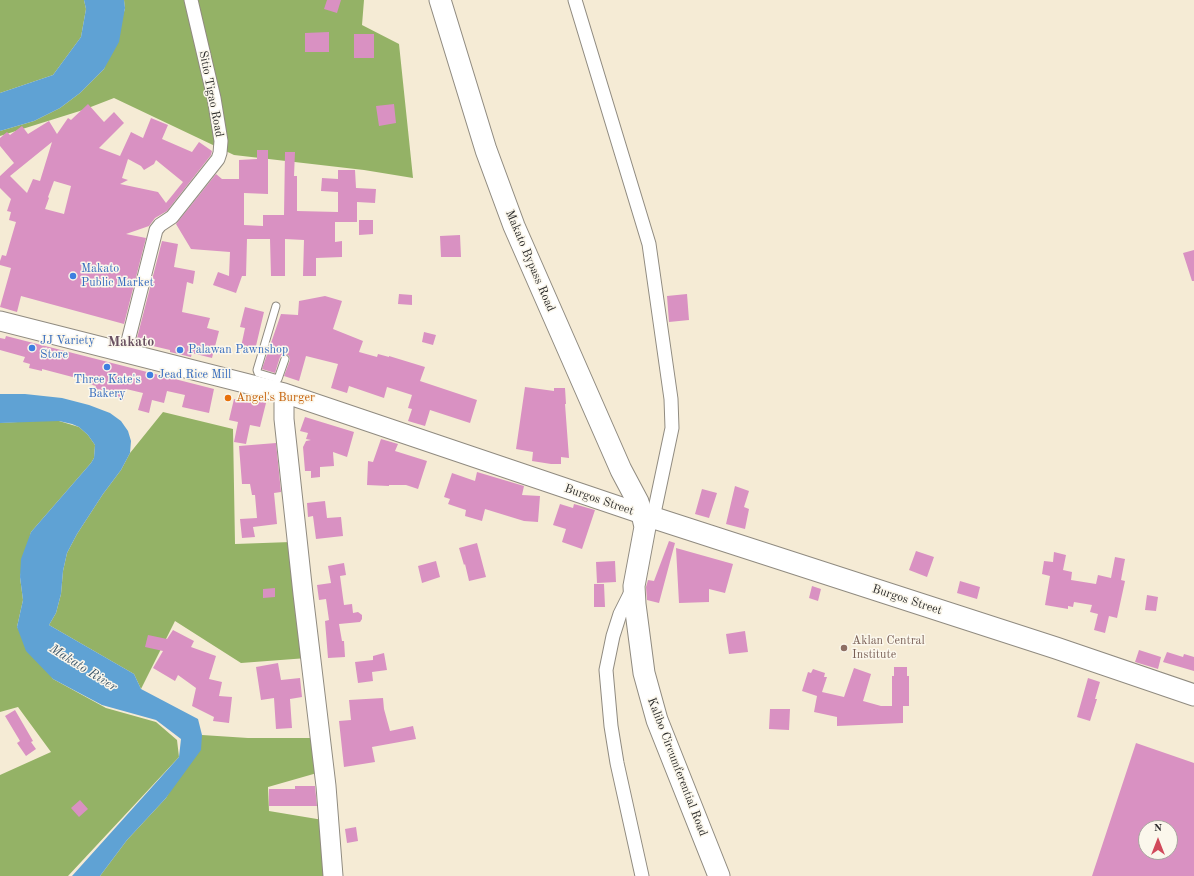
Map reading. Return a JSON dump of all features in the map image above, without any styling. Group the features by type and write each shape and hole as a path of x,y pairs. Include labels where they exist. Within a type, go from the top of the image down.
{"main road":[{"name":"Makato Bypass Road","path":"440,0 486,150 514,226 624,476 638,502 648,516"},
{"name":"Burgos Street","path":"0,321 274,387 648,516 1194,695"},
{"path":"274,387 284,419 326,786 333,876"},
{"name":"Kalibo Circumferential Road","path":"648,516 634,586 644,673 657,720 720,876"}],"street":[{"name":"Sitio Tigao Road","path":"125,352 156,230 172,216 218,159 220,153 220,136 214,98 191,0"},
{"path":"575,0 649,244 671,399 672,428 648,516"},
{"path":"634,586 620,614 613,636 606,670 611,726 617,763 642,876"}],"lane":[{"path":"276,306 257,370 259,374 274,387 279,378 285,359"}],"green space":[{"path":"0,0 84,0 86,9 81,37 53,75 0,93"},
{"path":"124,0 364,0 362,25 399,44 413,178 364,170 234,155 114,98 83,110 0,136 0,131 34,121 60,108 80,93 104,69 125,9"},
{"path":"163,412 233,429 235,544 291,542 307,658 241,663 175,621 141,689 134,674 49,625 56,613 61,594 63,571 67,553 77,534 103,494 121,470 130,453"},
{"path":"59,421 79,427 88,435 95,445 94,458 31,532 20,577 23,600 17,627 53,679 106,708 156,722 177,740 179,757 68,876 0,876 0,775 51,752 18,707 0,712 0,423"},
{"path":"202,735 248,738 314,738 317,773 268,787 269,811 323,820 323,876 100,876 127,840 166,798"}],"water":[{"path":"84,0 124,0 125,8 119,42 104,69 80,93 60,108 34,121 0,131 0,93 53,75 81,37 86,9"},
{"name":"Makato River","path":"0,394 25,394 62,398 89,405 110,413 121,421 128,431 131,441 130,453 121,470 103,494 77,534 67,553 63,571 61,594 56,613 49,625 134,674 141,689 198,719 202,735 201,750 166,798 127,840 100,876 72,876 179,757 181,739 156,720 102,705 53,679 26,651 17,627 23,600 20,577 21,559 31,532 91,463 94,458 95,445 88,435 79,427 72,424 59,421 0,423"}],"building":[{"path":"327,0 341,0 337,13 324,9"},
{"path":"329,32 329,52 305,52 305,33"},
{"path":"354,34 374,34 374,58 354,58"},
{"path":"88,104 104,122 114,112 124,123 99,148 120,156 131,132 143,138 151,118 168,125 162,139 192,152 199,142 212,151 211,155 167,211 155,218 149,226 126,234 146,238 124,324 21,296 17,312 0,307 11,268 0,265 0,261 2,255 6,256 16,222 9,220 11,212 7,211 11,199 0,188 0,176 14,163 0,146 0,138 7,132 10,135 22,126 28,134 49,121 57,134 68,118 71,120","holes":["52,142 40,181 33,179 27,193 10,176","128,159 141,166 144,170 154,164 156,160 183,182 166,203 158,192 120,184 128,180 122,178","54,181 71,186 64,214 45,209 49,198 48,197"]},
{"path":"394,104 396,123 379,126 376,106"},
{"path":"257,150 268,150 268,194 244,193 244,225 263,226 263,215 284,215 285,152 295,152 294,176 297,176 297,211 338,212 338,192 321,191 322,178 338,179 338,170 355,170 356,188 376,189 375,203 357,202 357,222 335,222 335,242 342,241 342,257 316,258 316,276 303,276 304,240 285,239 285,276 271,276 270,239 247,239 246,276 242,276 236,293 213,285 218,272 229,276 230,252 191,249 176,224 216,174 222,179 239,179 239,160 257,159"},
{"path":"359,220 373,220 373,234 359,235"},
{"path":"460,235 461,257 441,257 440,236"},
{"path":"162,241 178,244 174,267 195,271 193,284 187,282 182,312 210,318 207,328 219,331 212,358 192,353 191,357 170,352 170,350 136,342"},
{"path":"1194,250 1194,281 1192,281 1183,253"},
{"path":"399,294 412,295 412,305 398,304"},
{"path":"687,294 689,320 669,322 667,296"},
{"path":"325,296 342,301 333,329 363,341 359,352 377,357 378,354 389,356 425,367 420,381 477,400 470,423 430,410 425,426 408,421 412,409 408,408 412,395 387,387 384,398 349,386 347,393 331,388 338,364 306,356 299,381 284,376 290,360 289,356 286,354 280,357 275,373 262,369 281,314 298,315 299,301"},
{"path":"245,307 264,312 255,350 241,347 245,328 240,327"},
{"path":"424,332 436,335 433,345 422,342"},
{"path":"6,336 214,389 209,413 182,407 185,395 167,391 164,403 152,400 149,413 138,410 143,393 126,389 123,401 107,391 95,389 96,386 83,382 84,380 42,369 42,371 29,368 30,364 23,362 25,357 0,350 0,338 5,339"},
{"path":"525,387 554,391 554,388 565,388 569,458 561,457 561,464 532,461 533,452 516,449"},
{"path":"234,399 250,403 251,399 266,403 260,427 250,425 246,444 234,442 238,422 229,420"},
{"path":"305,417 354,432 347,457 333,452 334,466 320,467 320,477 311,478 311,471 305,471 303,447 306,441 311,440 306,439 308,433 300,431"},
{"path":"381,439 398,444 395,451 427,461 418,489 406,485 367,485 368,461 373,462"},
{"path":"276,443 281,492 274,493 277,524 253,527 255,537 242,538 240,519 257,518 255,495 252,495 250,484 242,484 239,446"},
{"path":"477,472 524,486 522,495 540,496 538,522 524,521 485,509 482,521 465,516 466,510 448,504 450,499 444,497 452,473 475,481"},
{"path":"735,486 749,491 744,507 749,509 745,529 726,524"},
{"path":"702,489 717,493 709,518 695,514"},
{"path":"325,501 327,518 341,517 343,536 316,539 313,516 308,517 307,503"},
{"path":"560,504 573,508 574,504 595,510 582,549 562,542 566,529 553,525"},
{"path":"669,541 675,543 659,603 647,600 646,587 648,580 654,581"},
{"path":"477,543 486,577 469,581 459,548"},
{"path":"676,548 733,564 725,593 709,589 709,602 679,603"},
{"path":"916,551 934,557 927,577 909,570"},
{"path":"1054,552 1066,555 1063,570 1072,572 1071,580 1096,584 1098,575 1111,578 1115,557 1125,559 1121,580 1125,581 1117,618 1109,616 1105,633 1094,630 1098,614 1090,612 1092,605 1074,602 1073,607 1068,606 1068,609 1045,605 1050,576 1042,574 1044,561 1053,562"},
{"path":"436,561 440,577 422,583 418,566"},
{"path":"615,561 616,582 597,583 596,562"},
{"path":"344,563 346,575 340,576 344,605 352,604 353,613 358,612 362,615 362,619 360,622 339,624 342,641 344,641 345,657 328,658 325,621 329,620 326,599 319,600 317,585 331,583 328,566"},
{"path":"960,581 980,587 977,599 957,593"},
{"path":"594,584 604,584 605,607 594,607"},
{"path":"812,586 821,589 818,601 809,598"},
{"path":"275,588 275,597 263,598 263,589"},
{"path":"1147,595 1158,597 1156,611 1145,610"},
{"path":"173,630 194,641 191,647 216,656 209,679 222,682 219,696 232,697 229,723 213,721 214,717 192,706 196,688 178,675 175,681 153,668 163,651 145,647 148,635 167,639"},
{"path":"745,631 748,652 729,654 726,634"},
{"path":"1139,650 1161,657 1158,669 1135,662"},
{"path":"1167,652 1183,657 1184,654 1194,657 1194,671 1163,662"},
{"path":"384,653 387,670 372,672 373,681 358,683 355,662 373,660 373,656"},
{"path":"278,663 281,680 300,678 302,697 290,699 292,728 276,729 274,698 261,700 256,667"},
{"path":"894,667 907,667 907,676 909,676 909,706 903,706 903,723 837,726 837,717 814,712 817,696 802,691 808,672 811,673 813,669 825,673 824,677 827,677 822,692 844,697 854,668 871,674 863,701 881,706 892,706 892,676 894,676"},
{"path":"1088,678 1100,682 1095,699 1097,699 1090,721 1077,717"},
{"path":"383,698 384,709 390,731 413,726 416,739 372,747 375,762 344,767 339,721 351,720 349,700"},
{"path":"770,709 790,709 789,730 769,729"},
{"path":"15,710 36,749 26,756 17,743 20,741 5,716"},
{"path":"1136,743 1194,763 1194,876 1092,876"},
{"path":"295,786 315,786 317,806 269,806 269,789 295,789"},
{"path":"80,800 88,809 79,817 71,808"},
{"path":"356,827 358,841 347,843 345,829"}],"place":[{"name":"Makato Public Market","path":"73,276"},
{"name":"JJ Variety Store","path":"32,348"},
{"name":"Palawan Pawnshop","path":"180,350"},
{"name":"Three Kate's Bakery","path":"107,367"},
{"name":"Jead Rice Mill","path":"150,375"},
{"name":"Angel's Burger","path":"228,398"},
{"name":"Aklan Central Institute","path":"844,648"}],"district":[{"name":"Makato","path":"131,342"}]}
